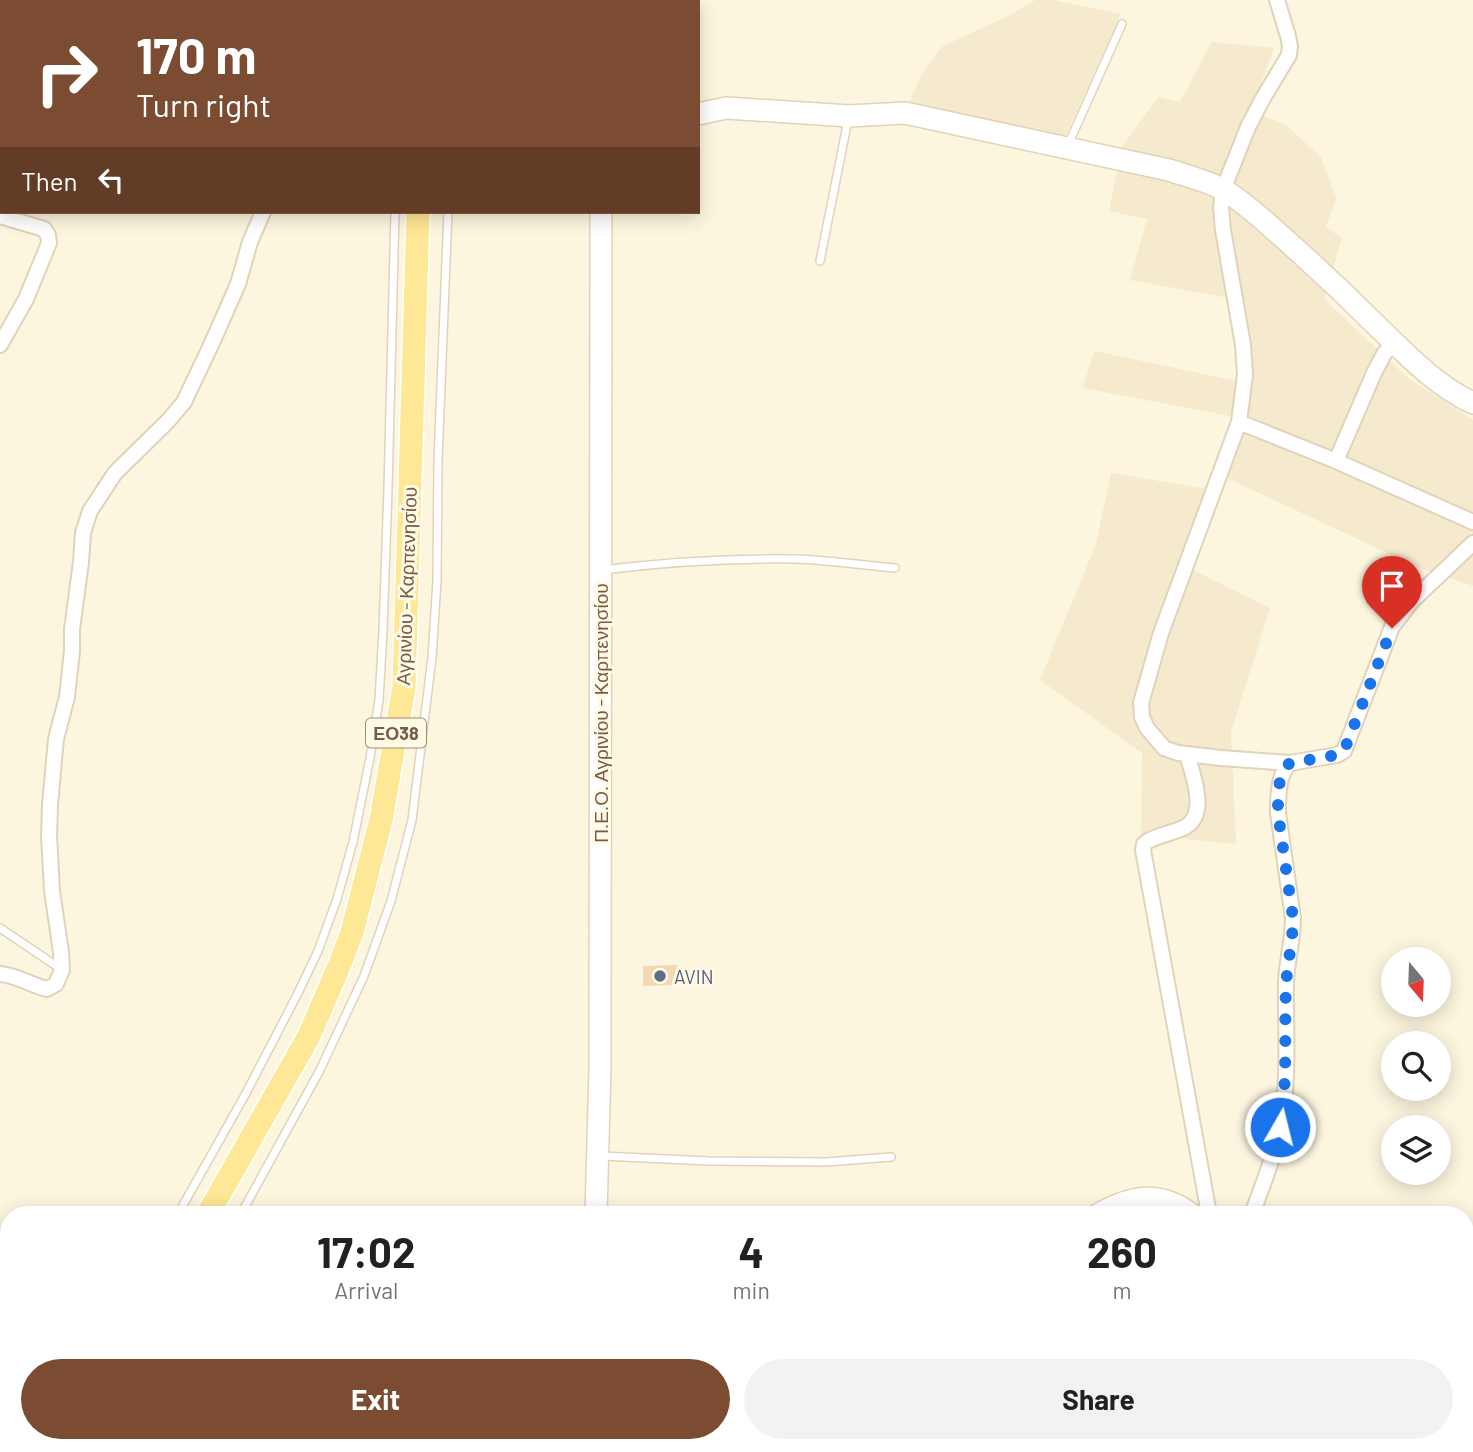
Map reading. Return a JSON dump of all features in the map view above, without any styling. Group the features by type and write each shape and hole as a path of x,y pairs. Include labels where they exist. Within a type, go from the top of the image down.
{"main road":[{"path":"700,114 726,108 849,116 905,113 1168,170 1223,190 1256,214 1329,278 1442,385 1473,403"},
{"name":"Αγρινίου - Καρπενησίου","path":"213,1206 310,1036 352,932 381,820 404,687 418,214"},
{"name":"Π.Ε.Ο. Αγρινίου - Καρπενησίου","path":"596,1206 600,1067 601,214"},
{"path":"1114,1206 1141,1198 1178,1206"}],"street":[{"path":"1278,0 1288,36 1289,55 1248,127 1223,190 1223,230 1244,345 1245,375 1239,422 1161,633 1140,703 1142,717 1164,748 1178,753 1290,763 1337,755 1344,751 1392,628 1411,602 1473,543"},
{"path":"0,974 47,989 56,984 62,970 52,891 50,805 56,739 67,697 83,533 90,511 115,472 184,402 237,284 261,214"},
{"path":"0,216 44,229 49,243 26,299 0,345"},
{"path":"1336,461 1374,373 1394,342"},
{"path":"1239,422 1336,461 1473,522"},
{"path":"1187,754 1198,797 1193,819 1188,826 1147,841 1143,850 1208,1206"},
{"path":"1255,1206 1271,1165 1284,1100 1287,969 1293,918 1278,799 1283,773 1290,763"}],"lane":[{"path":"1066,149 1122,24"},
{"path":"820,261 849,116"},
{"path":"183,1206 245,1095 318,951 337,899 353,842 379,700 395,214"},
{"path":"245,1206 331,1049 365,976 391,901 411,820 432,658 437,581 438,460 448,214"},
{"path":"601,570 715,560 797,559 895,569"},
{"path":"0,928 62,970"},
{"path":"597,1156 813,1162 891,1157"}],"shaded area":[{"path":"1035,0 1054,0 1121,14 1061,146 906,111 921,75 943,46 1008,16"},
{"path":"1212,42 1274,48 1251,111 1286,125 1321,157 1336,198 1326,227 1342,238 1324,299 1408,378 1473,420 1473,586 1417,567 1227,478 1246,419 1083,388 1094,351 1247,383 1240,300 1130,280 1147,219 1109,211 1122,147 1158,97 1180,102"},
{"path":"1111,473 1207,489 1179,563 1270,608 1231,732 1236,844 1141,835 1142,753 1040,680 1096,544"}],"building":[{"path":"677,965 678,985 643,986 643,966"}],"place":[{"name":"AVIN","path":"660,976"}],"route":[{"path":"1280,1127 1286,1071 1287,969 1293,932 1292,903 1278,813 1283,773 1290,763 1321,759 1344,751 1392,628"}]}
